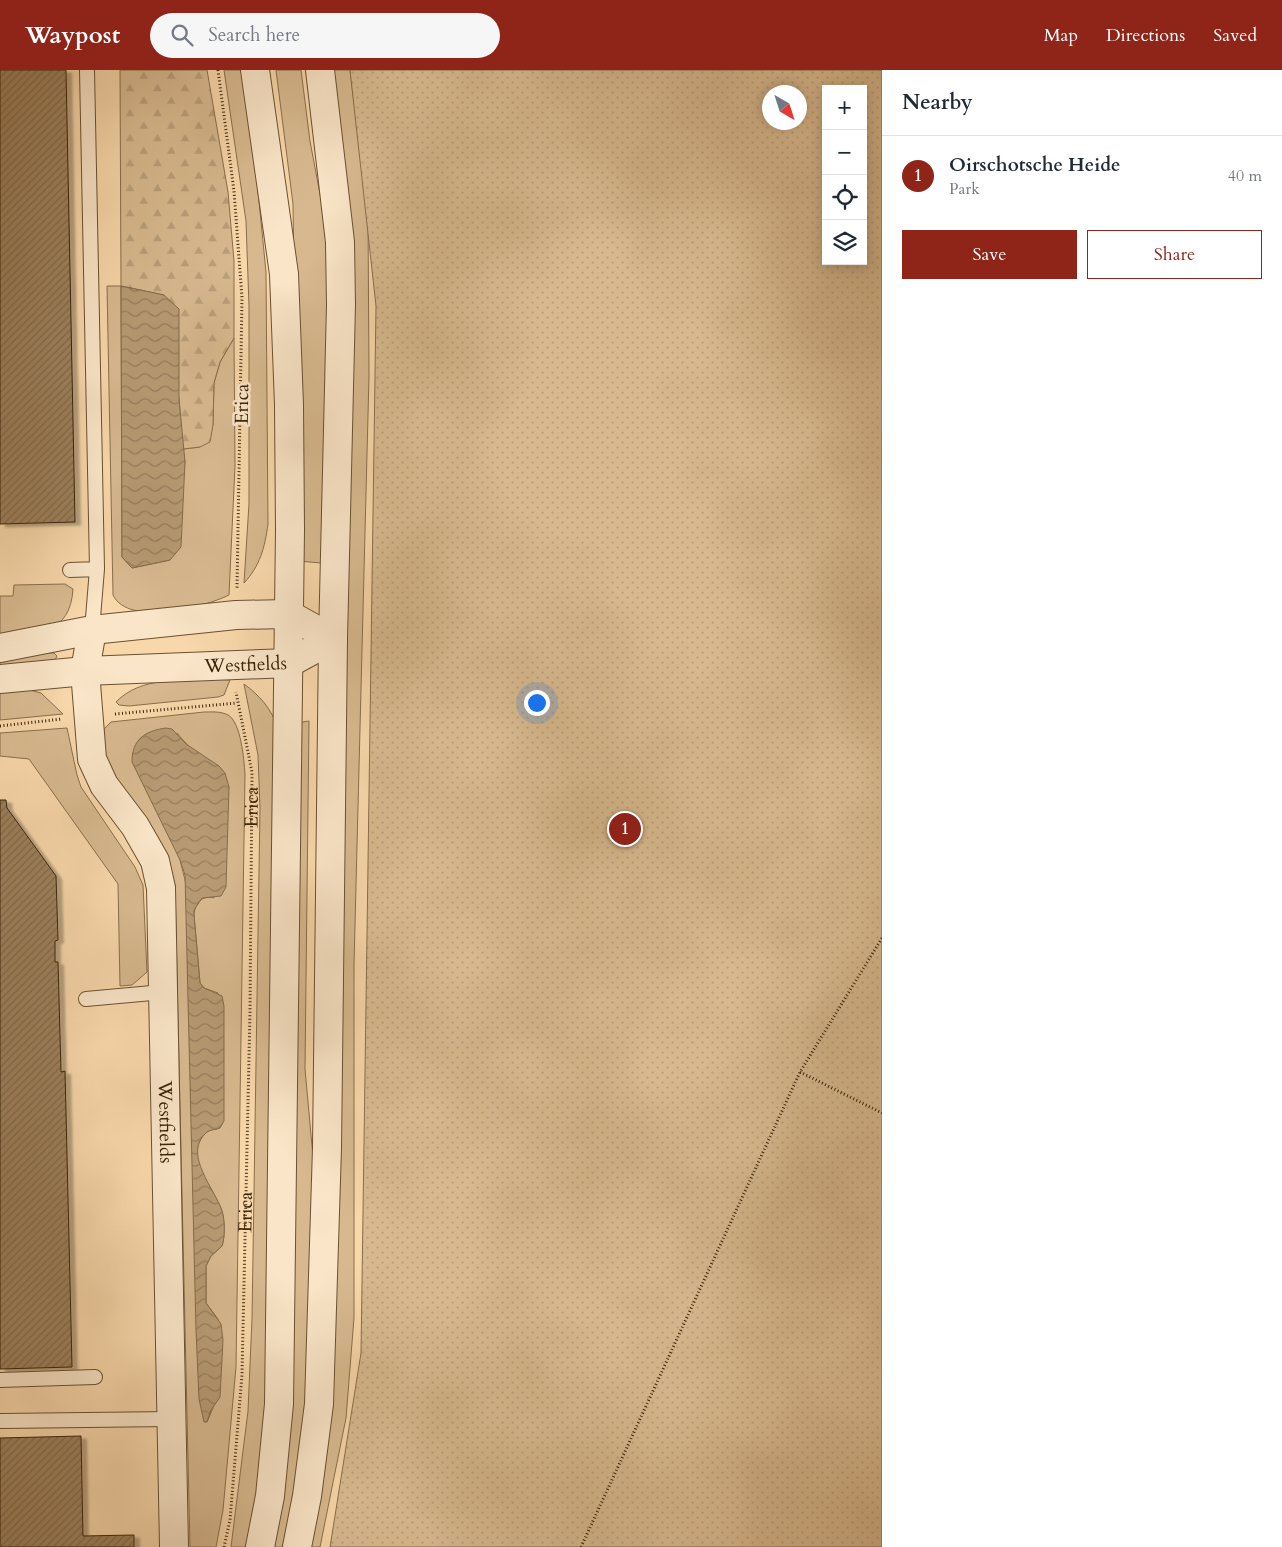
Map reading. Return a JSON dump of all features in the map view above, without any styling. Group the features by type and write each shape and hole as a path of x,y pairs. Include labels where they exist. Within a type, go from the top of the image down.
{"street":[{"name":"Erica","path":"255,70 284,274 289,415 289,663 279,1404 270,1496 260,1547"},
{"path":"297,1547 307,1496 319,1404 327,1148 333,639 341,304 340,242 320,70"},
{"path":"0,648 92,630 236,615 288,614 333,639"},
{"name":"Westfields","path":"92,630 84,671 92,759 104,785 135,826 155,861 161,888 174,1547"},
{"name":"Westfields","path":"0,680 84,671 289,663 333,639"}],"lane":[{"path":"87,70 97,569 92,630"},
{"path":"70,570 97,569"},
{"path":"86,999 163,992"},
{"path":"0,1380 95,1377"},
{"path":"0,1422 172,1419"}],"path":[{"name":"Erica","path":"218,70 234,191 242,298 236,615"},
{"name":"Erica","path":"224,1547 230,1520 242,1375 250,1012 252,772 245,732 237,704 236,664"},
{"path":"0,726 237,704"},
{"path":"581,1547 800,1072 882,938"},
{"path":"800,1072 882,1113"}],"green space":[{"path":"120,70 207,70 228,192 234,261 234,338 220,362 214,383 213,425 210,442 200,447 183,449 179,399 164,295 121,286"},
{"path":"224,70 246,70 266,272 268,524 261,556 250,577 244,583 249,504 249,306 246,221"},
{"path":"276,70 301,70 310,141 332,258 321,563 298,561 293,204"},
{"path":"330,70 350,70 368,216 369,376 354,964 354,1318 346,1418 320,1547 305,1547 321,1447"},
{"path":"350,70 882,70 882,1547 330,1547 361,1353 376,306"},
{"path":"107,286 121,286 122,557 132,568 170,560 185,462 183,449 200,447 213,425 214,383 220,362 234,338 235,466 229,595 203,605 168,612 150,612 134,610 121,605 113,595"},
{"path":"65,584 73,589 71,604 66,616 58,623 49,629 39,632 0,640 0,596 13,596 14,585"},
{"path":"25,652 54,653 57,656 55,660 0,671 0,656"},
{"path":"175,680 230,680 224,695 129,706 119,705 116,702 137,688 149,684"},
{"path":"244,684 264,703 272,714 277,727 271,1352 251,1547 231,1547 248,1411 252,1319 260,808 258,755"},
{"path":"26,689 41,693 63,714 0,720 0,690"},
{"path":"204,712 222,713 228,715 236,725 244,760 236,1367 223,1510 216,1547 190,1547 175,885 169,862 116,782 105,760 104,729 111,722","holes":["177,733 190,748 214,898 210,897 200,901 194,915 200,983 204,988 218,993 217,1129 207,1132 201,1139 197,1157 204,1176 219,1203 224,1219 222,1246 211,1256 206,1266 206,1303 218,1319 213,1408 207,1422 193,1163 186,884 180,860"]},
{"path":"309,721 305,1069 317,1201 313,1359 288,1547 268,1547 296,723"},
{"path":"67,728 81,787 135,867 143,885 147,972 132,985 120,986 118,884 29,759 0,756 0,733"}],"water":[{"path":"121,286 164,295 179,309 179,399 185,462 181,547 170,560 132,568 122,557"},
{"path":"166,728 172,729 186,744 219,766 225,773 229,787 226,887 221,896 202,898 194,910 200,983 204,988 222,996 224,1006 224,1121 220,1128 206,1133 200,1141 198,1151 203,1172 222,1211 224,1224 222,1246 211,1256 206,1266 206,1303 221,1324 223,1340 220,1397 211,1410 207,1422 204,1422 199,1399 196,1331 185,875 180,860 132,762 134,747 141,738 152,731"}],"building":[{"path":"0,70 66,70 75,522 0,524"},
{"path":"0,800 6,800 7,808 56,876 58,940 55,941 55,962 58,962 61,1072 65,1071 72,1367 0,1369"},
{"path":"81,1436 83,1536 134,1535 134,1547 0,1547 0,1438"}],"place":[{"name":"Oirschotsche Heide","path":"625,829"}]}
